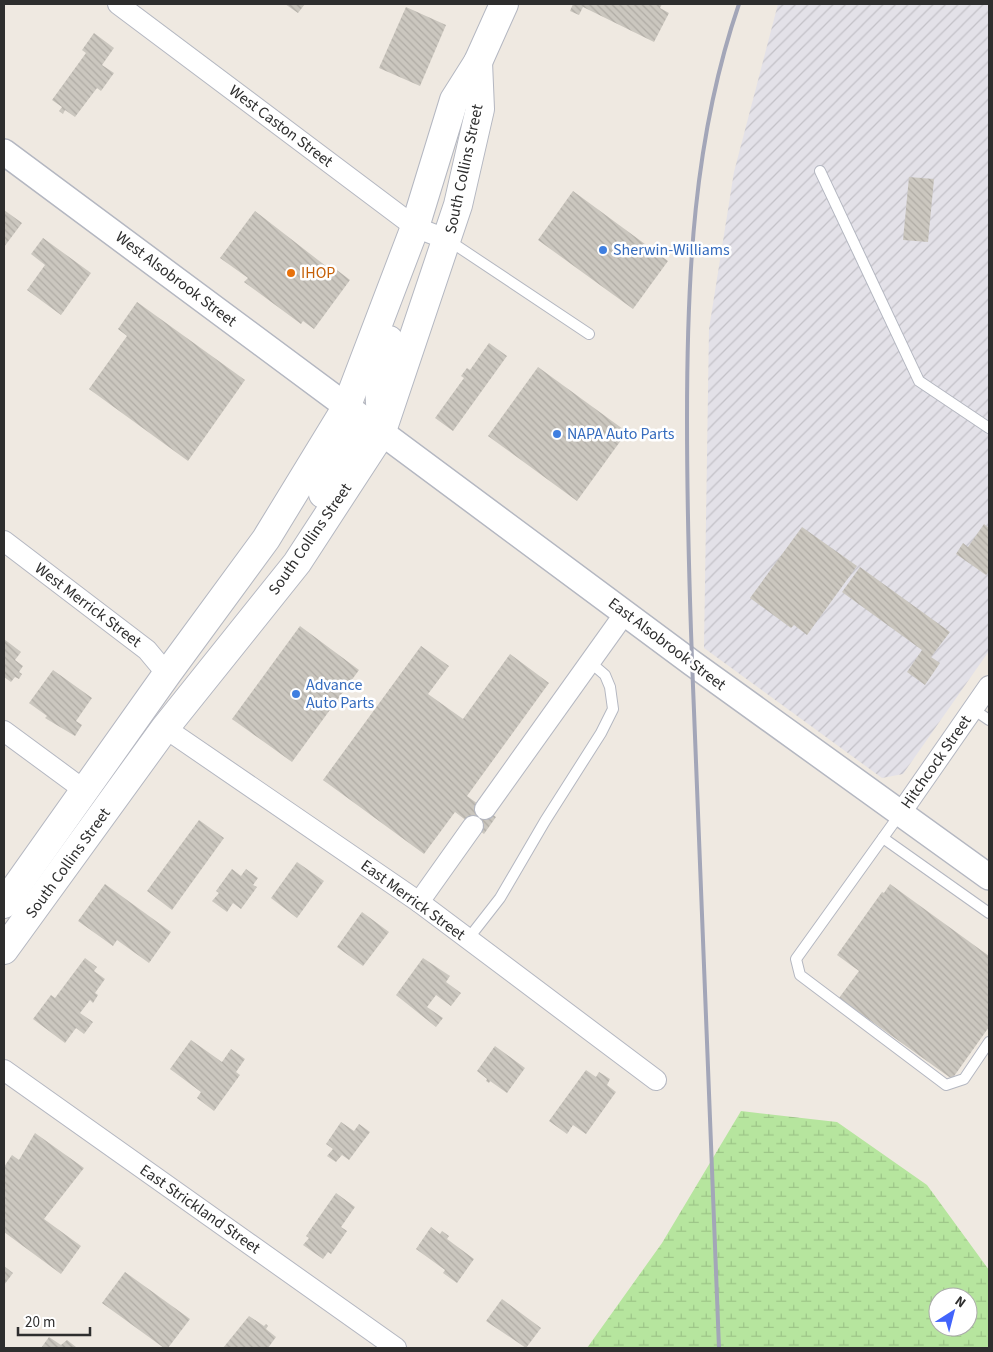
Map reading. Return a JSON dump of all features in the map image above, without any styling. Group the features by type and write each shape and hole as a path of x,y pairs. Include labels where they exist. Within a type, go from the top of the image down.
{"main road":[{"name":"South Collins Street","path":"4,904 167,674 266,539 346,408 413,232 454,100 478,62 504,4"},
{"name":"South Collins Street","path":"4,950 165,728 297,563 382,434 448,240 480,109 478,62"},
{"path":"382,434 378,367 418,266 413,232"},
{"path":"263,605 304,524 337,472 352,433 346,408"}],"street":[{"name":"West Caston Street","path":"118,4 413,232 448,240"},
{"name":"West Alsobrook Street","path":"4,152 109,228 346,408"},
{"name":"East Alsobrook Street","path":"346,408 900,814 989,877"},
{"name":"West Merrick Street","path":"4,541 147,650 167,674"},
{"path":"485,809 625,613"},
{"name":"Hitchcock Street","path":"900,814 981,714 989,686"},
{"name":"East Merrick Street","path":"165,728 420,902 656,1080"},
{"path":"4,731 84,790"},
{"path":"420,902 473,826"},
{"name":"East Strickland Street","path":"4,1070 396,1348"}],"lane":[{"path":"820,171 919,381 989,428"},
{"path":"448,240 589,334"},
{"path":"468,939 500,898 544,821 601,733 613,709 606,675 590,662"},
{"path":"900,814 796,959 800,976 946,1085 964,1078 989,1042"},
{"path":"883,838 989,913"}],"shaded area":[{"path":"778,4 989,4 989,651 903,774 882,778 704,648 709,329 734,172"}],"green space":[{"path":"741,1111 837,1122 927,1185 989,1270 989,1348 587,1348 662,1243"}],"building":[{"path":"285,4 305,4 298,13"},
{"path":"573,4 662,4 660,8 669,13 654,42 583,7 579,15 570,11"},
{"path":"406,7 446,25 420,86 379,68"},
{"path":"94,33 114,48 102,65 114,73 101,91 97,88 75,117 65,110 63,114 59,111 62,107 52,100 86,53 82,50"},
{"path":"909,177 934,179 928,242 903,240"},
{"name":"Sherwin-Williams","path":"573,191 668,261 633,309 538,240"},
{"path":"4,210 22,223 4,247"},
{"name":"IHOP","path":"255,211 327,267 329,264 350,280 314,329 303,321 301,324 244,282 248,278 220,258"},
{"path":"43,238 91,273 61,315 27,290 45,265 31,254"},
{"path":"137,302 245,380 188,461 89,389 127,336 118,329"},
{"path":"489,343 507,356 453,431 435,418 464,378 461,376 467,368 470,370"},
{"name":"NAPA Auto Parts","path":"538,367 627,432 577,501 488,436"},
{"path":"984,524 989,528 989,572 986,575 956,554 963,543 968,547"},
{"path":"802,527 857,566 807,635 794,625 791,628 750,598"},
{"path":"860,567 950,632 931,657 940,663 925,685 907,672 922,650 842,592"},
{"name":"Advance Auto Parts","path":"300,626 359,670 292,762 232,719"},
{"path":"4,639 21,652 15,660 23,666 19,672 22,674 19,679 15,677 11,682 4,677"},
{"path":"421,646 449,666 428,694 463,719 510,654 549,683 467,796 496,817 484,834 455,812 424,854 323,780"},
{"path":"53,670 92,698 76,721 82,725 75,736 45,718 47,716 29,703"},
{"path":"199,820 224,838 172,910 147,891"},
{"path":"297,862 324,881 297,918 271,898"},
{"path":"232,869 241,876 246,869 258,878 253,885 257,887 241,909 233,903 227,912 212,901 219,893 216,891"},
{"path":"105,884 171,932 149,963 117,940 113,946 78,921"},
{"path":"890,884 989,956 989,1027 952,1079 839,998 859,971 837,955 882,892 884,893"},
{"path":"362,912 389,932 363,966 337,947"},
{"path":"85,958 97,967 94,971 105,979 95,993 98,995 93,1003 90,1000 80,1013 93,1022 84,1034 76,1028 65,1043 33,1019 51,995 55,998"},
{"path":"423,958 450,976 446,982 461,993 451,1006 436,995 427,1007 443,1018 436,1027 396,995"},
{"path":"191,1040 222,1062 231,1049 245,1059 236,1072 240,1075 214,1111 197,1098 201,1092 170,1069"},
{"path":"495,1046 525,1068 507,1093 490,1081 489,1083 486,1081 487,1079 477,1071"},
{"path":"586,1070 596,1077 599,1072 610,1079 607,1085 616,1092 586,1134 573,1125 567,1134 549,1121"},
{"path":"341,1122 354,1131 359,1124 370,1132 349,1160 342,1155 336,1162 327,1156 333,1149 326,1144"},
{"path":"35,1133 84,1168 44,1219 81,1246 61,1274 4,1232 4,1167 12,1155 19,1160"},
{"path":"336,1193 355,1207 341,1227 347,1231 331,1254 328,1252 323,1259 303,1245 309,1238 306,1236"},
{"path":"431,1227 440,1234 442,1231 449,1236 447,1239 474,1259 457,1283 443,1273 445,1270 416,1249"},
{"path":"4,1266 13,1273 4,1285"},
{"path":"125,1272 190,1319 168,1348 164,1348 102,1303"},
{"path":"502,1299 541,1328 526,1348 486,1321"},
{"path":"249,1316 264,1326 266,1324 268,1326 266,1329 276,1337 268,1348 223,1348"},
{"path":"49,1337 61,1345 67,1340 76,1347 41,1348"}],"railway":[{"path":"719,1348 690,602 687,366 691,261 702,157 711,106 739,4"}],"place":[{"name":"Sherwin-Williams","path":"603,250"},
{"name":"IHOP","path":"291,273"},
{"name":"NAPA Auto Parts","path":"557,434"},
{"name":"Advance Auto Parts","path":"296,694"}]}
